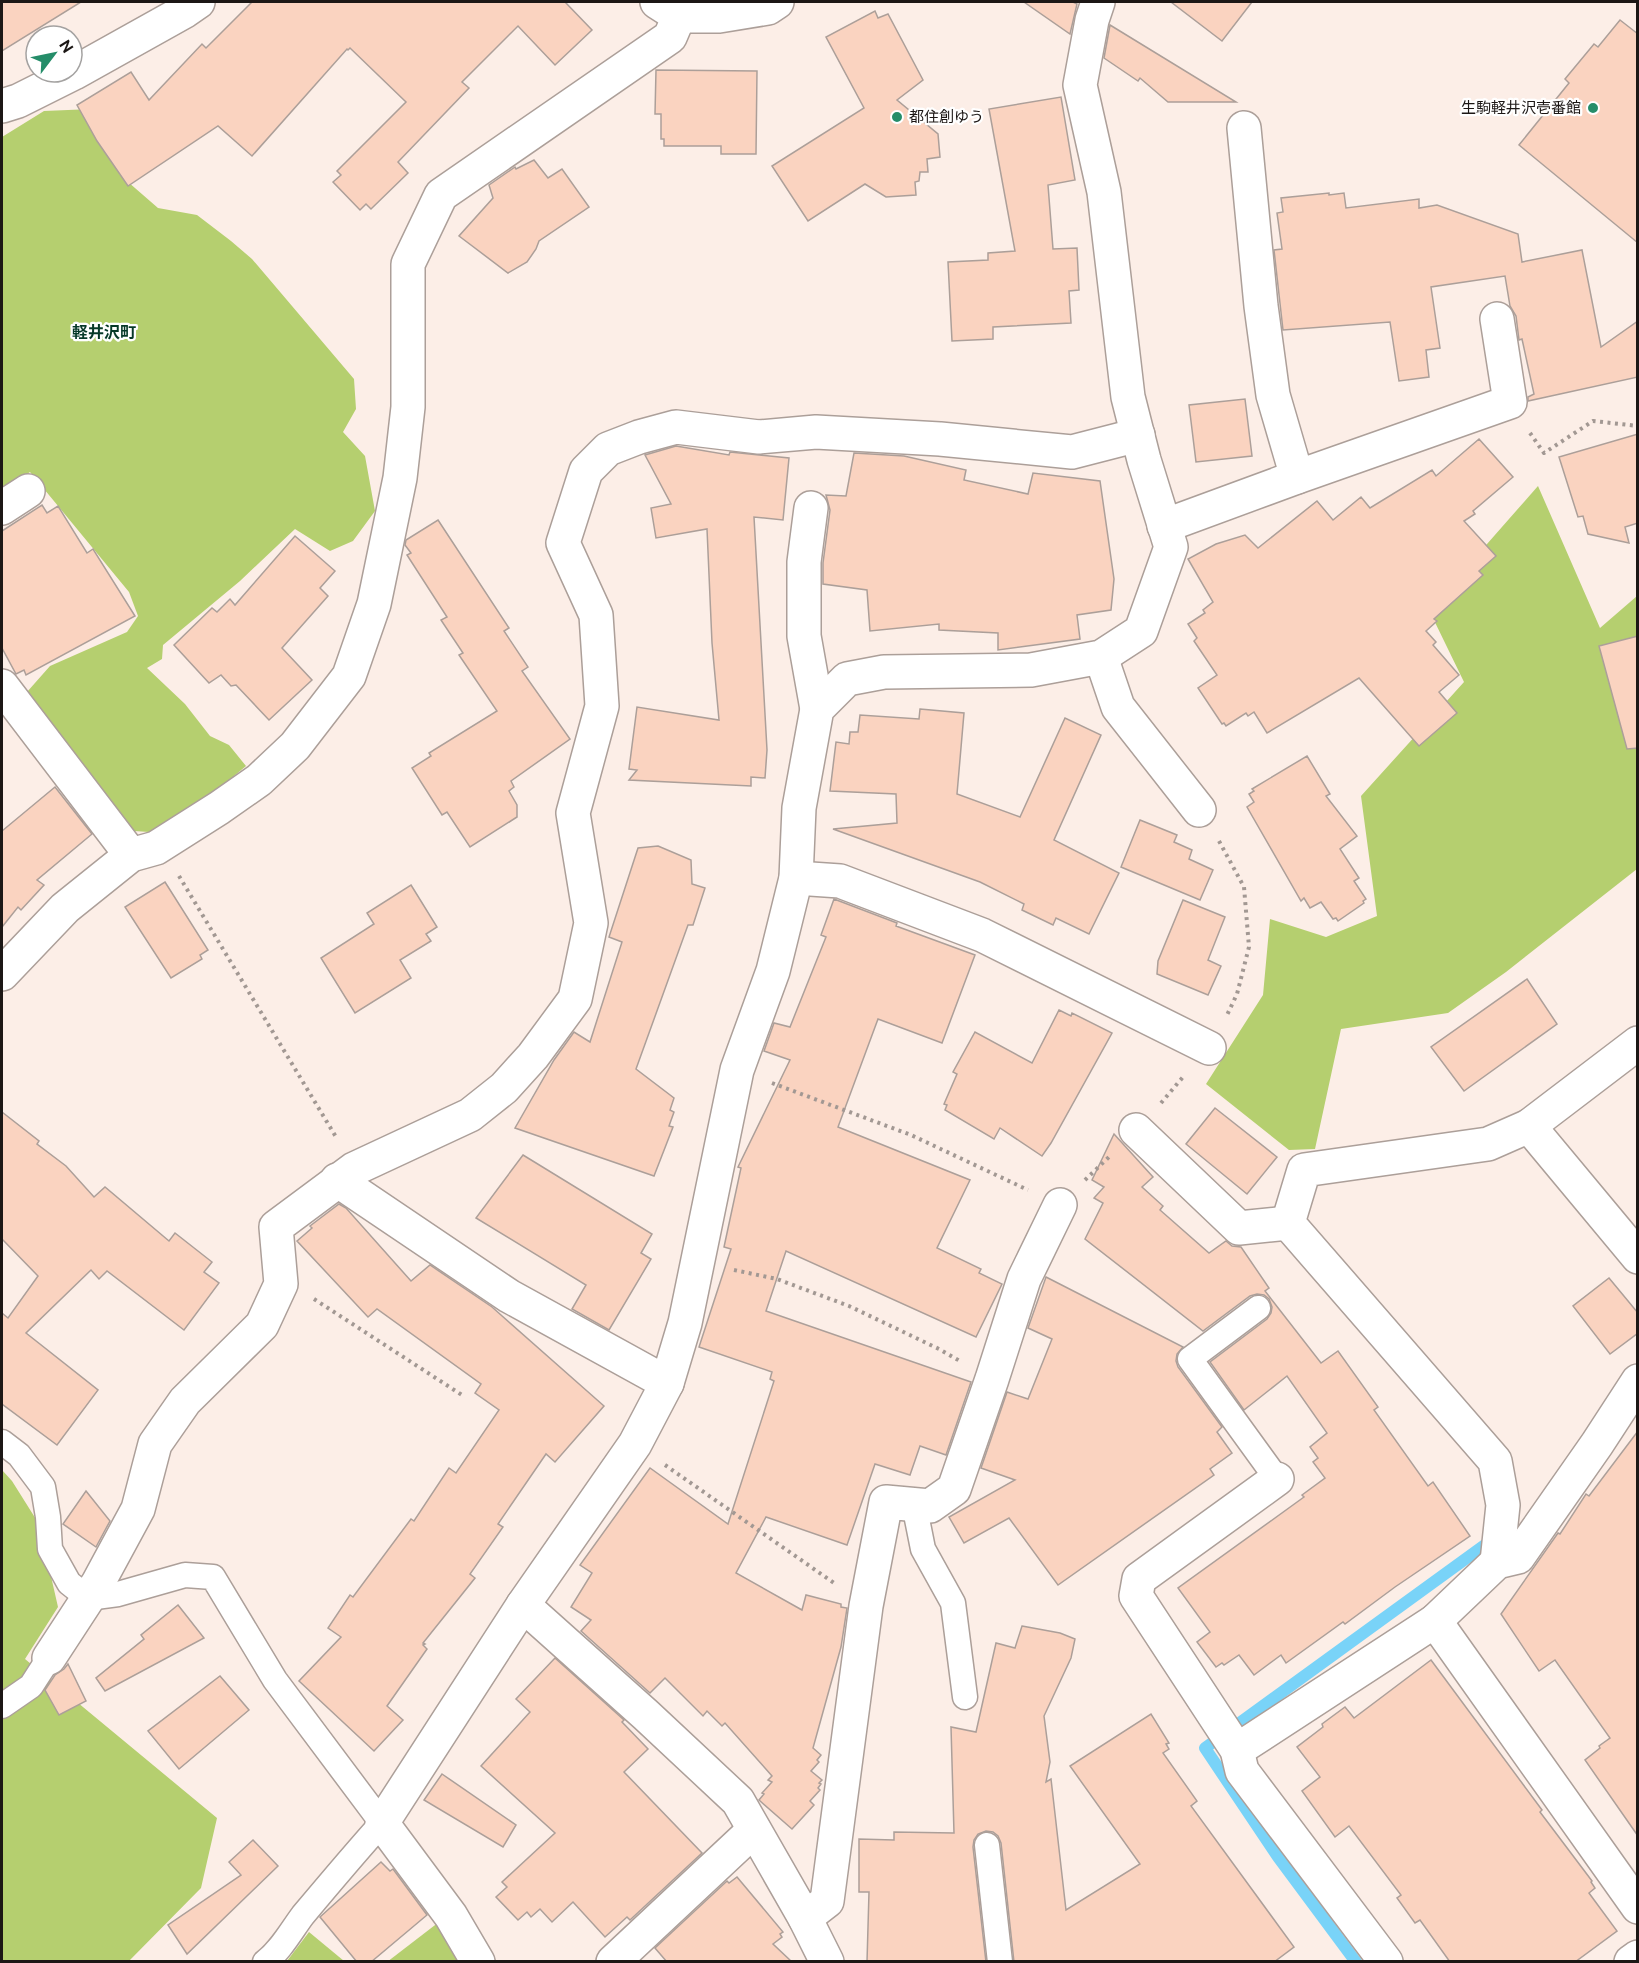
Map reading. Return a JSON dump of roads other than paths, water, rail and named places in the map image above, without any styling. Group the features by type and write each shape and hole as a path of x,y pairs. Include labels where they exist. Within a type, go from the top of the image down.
{"street":[{"path":"2,106 18,101 74,73 198,2"},
{"path":"2,974 65,908 143,852 219,808 259,780 295,746 349,676 374,604 400,478 408,407 408,264 441,195 670,37 668,9 719,16 768,8 777,2"},
{"path":"817,709 847,679 884,672 1031,670 1101,657 1141,630 1171,547 1128,397 1104,192 1080,85 1092,21 1098,2"},
{"path":"1244,128 1261,306 1273,395 1298,477"},
{"path":"1164,526 1510,402 1497,319"},
{"path":"49,1658 88,1598 138,1509 155,1444 185,1401 261,1325 281,1284 276,1227 346,1174 470,1115 504,1088 533,1056 575,999 591,923 573,813 602,706 596,615 563,543 586,471 608,449 639,437 676,427 759,437 816,432 940,439 1072,452 1138,435"},
{"path":"478,1962 451,1916 382,1823 523,1605 635,1444 666,1383 685,1323 699,1263 737,1070 774,971 796,878 799,808 817,709 804,636 804,562 812,508"},
{"path":"1101,657 1118,707 1199,810"},
{"path":"2,686 143,852"},
{"path":"796,878 840,881 982,935 1209,1048"},
{"path":"1288,1223 1304,1170 1488,1144 1529,1126 1638,1043"},
{"path":"1529,1126 1638,1257"},
{"path":"1136,1130 1239,1228 1288,1223"},
{"path":"346,1174 509,1296 666,1383"},
{"path":"805,1918 827,1901 866,1606 886,1502 930,1506 954,1489 1024,1279 1060,1205"},
{"path":"1288,1223 1495,1461 1503,1505 1497,1562"},
{"path":"1237,1750 1435,1621 1497,1562 1518,1557 1638,1381"},
{"path":"1277,1479 1139,1580 1136,1596 1237,1750 1242,1771 1386,1962"},
{"path":"523,1605 738,1801 805,1918 827,1962"},
{"path":"1435,1621 1638,1907"},
{"path":"613,1962 754,1830"},
{"path":"1631,1962 1638,1957"}],"lane":[{"path":"1258,1308 1190,1359 1277,1479"},
{"path":"2,1442 19,1455 43,1487 50,1549 69,1583 88,1598 118,1594 185,1575 213,1577 275,1680 382,1823 325,1888 292,1929 275,1955 265,1962"},
{"path":"914,1504 923,1549 953,1603 965,1697"},
{"path":"2,1706 31,1686 49,1658"},
{"path":"987,1845 1000,1962"}],"waterway":[{"path":"1356,1962 1278,1857 1205,1748 1493,1539"}],"place":[{"name":"生駒軽井沢壱番館","path":"1593,108"},
{"name":"都住創ゆう","path":"897,117"}],"district":[{"name":"軽井沢町","path":"104,332"}]}
